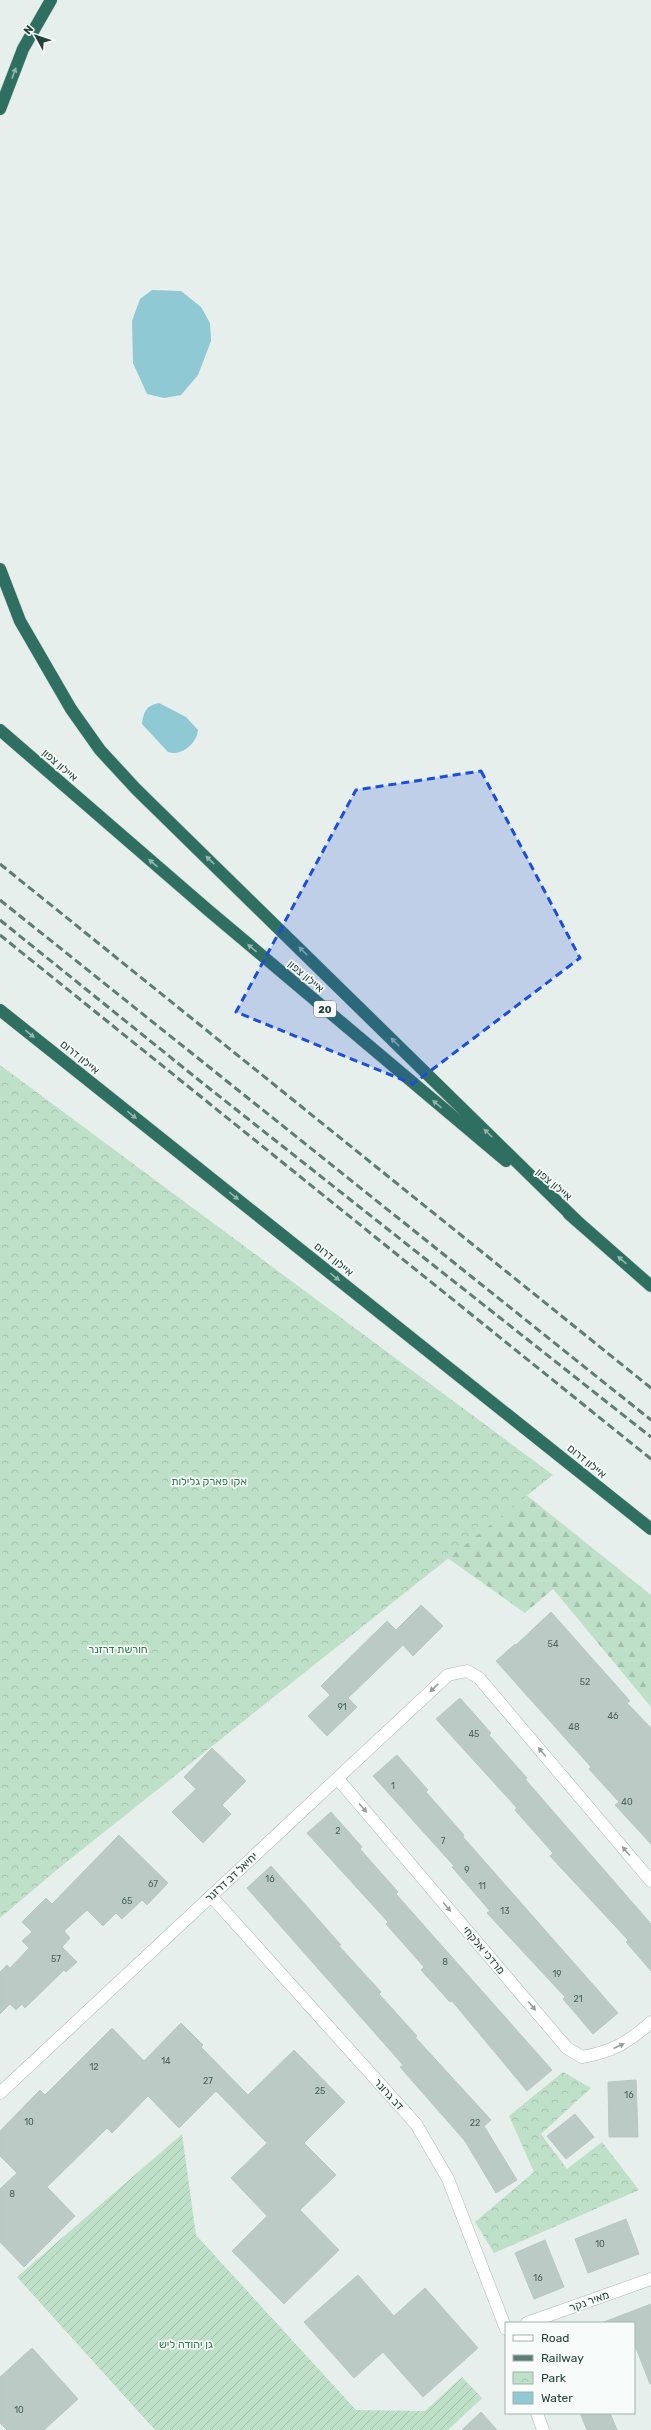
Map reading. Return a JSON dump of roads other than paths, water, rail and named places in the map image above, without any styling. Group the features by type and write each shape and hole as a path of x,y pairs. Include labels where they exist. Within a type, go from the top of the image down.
{"highway":[{"path":"0,109 22,48 51,0"},
{"path":"0,569 20,621 71,709 100,750 136,789 576,1220"},
{"name":"איילון צפון","path":"0,730 208,910 576,1220 651,1286"},
{"name":"איילון דרום","path":"0,1010 651,1529"}],"street":[{"name":"יחיאל דב דרזנר","path":"0,2093 448,1675 467,1671 479,1678 651,1881"},
{"name":"מרדכי אלקחי","path":"338,1779 567,2048 582,2057 601,2054 631,2041 651,2022"},
{"name":"דב גרונר","path":"211,1896 416,2124 448,2179 505,2326"},
{"name":"מאיר נקר","path":"530,2322 651,2279"},
{"path":"537,2414 543,2430"}],"water":[{"path":"152,290 181,291 201,307 210,323 211,341 198,375 181,395 164,398 147,394 133,363 132,321 140,299"},
{"path":"159,703 186,717 198,730 195,740 183,751 173,753 168,752 142,724 143,716 146,710 151,705"}],"railway":[{"path":"0,864 651,1388"},
{"path":"0,900 651,1420"},
{"path":"0,920 200,1081 651,1437"},
{"path":"0,935 651,1459"}],"park label":[{"name":"אקו פארק גלילות","path":"209,1481"},
{"name":"חורשת דרזנר","path":"118,1649"},
{"name":"גן יהודה ליש","path":"186,2344"}]}
